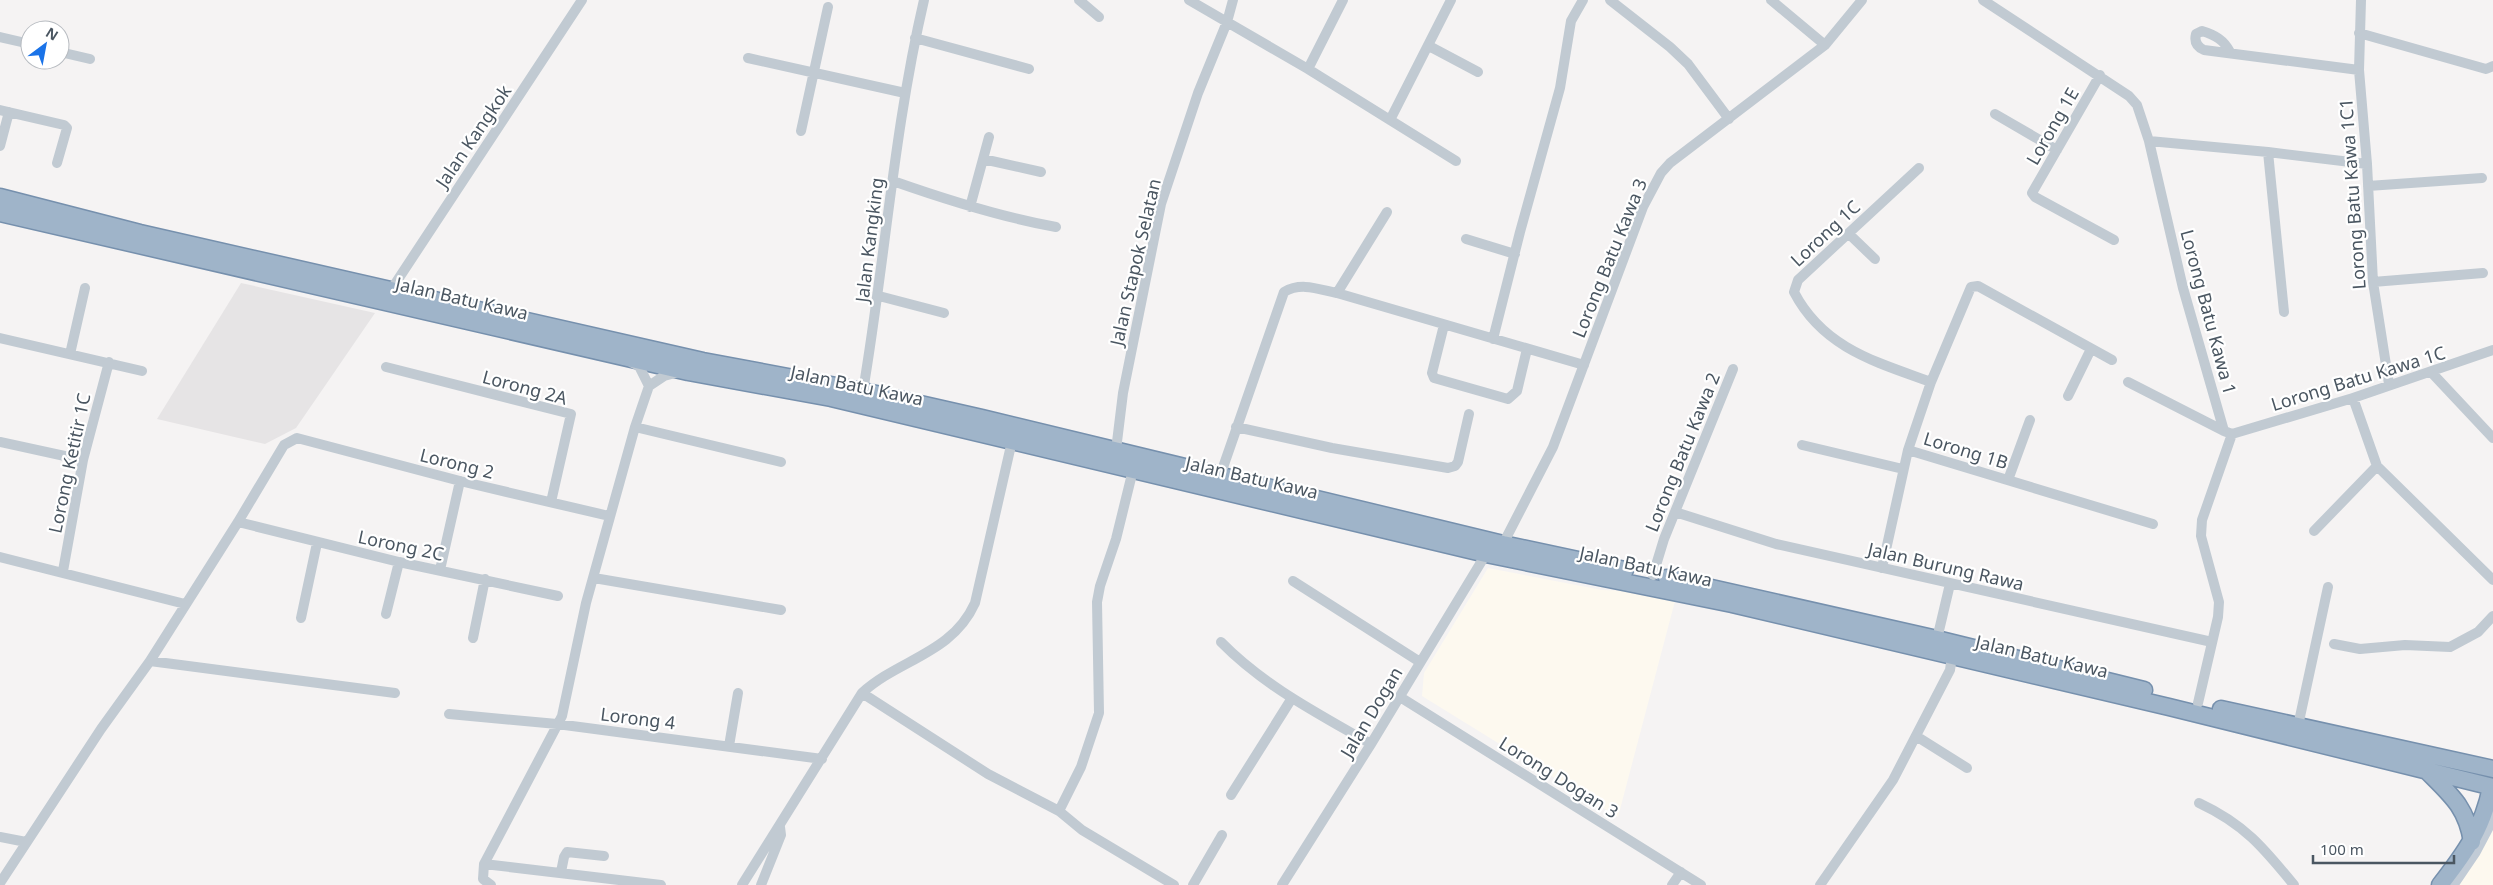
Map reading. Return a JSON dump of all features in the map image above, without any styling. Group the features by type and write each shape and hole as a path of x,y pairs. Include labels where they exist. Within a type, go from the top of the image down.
{"highway":[{"name":"Jalan Batu Kawa","path":"0,197 140,232 702,361 863,391 1503,544 1937,639 2198,703 2493,769"},
{"name":"Jalan Batu Kawa","path":"0,213 688,372 831,398 1486,554 1641,584 1952,656 2492,786"},
{"path":"2427,771 2448,791 2465,814 2472,842"},
{"path":"2440,885 2472,842 2481,822 2492,786"}],"main road":[{"path":"2451,885 2492,820"}],"street":[{"name":"Jalan Kangkok","path":"390,290 582,0"},
{"name":"Jalan Kangking","path":"863,391 879,296 906,93 915,38 924,0"},
{"path":"1079,0 1099,18"},
{"path":"1189,0 1308,69 1456,161"},
{"name":"Jalan Stapok Selatan","path":"1116,450 1123,393 1161,204 1198,92 1227,22 1233,0"},
{"path":"1308,69 1343,0"},
{"path":"1390,120 1451,0"},
{"path":"1493,339 1560,88 1571,21 1583,0"},
{"path":"1610,0 1670,46 1688,64 1729,119"},
{"path":"1771,0 1825,45"},
{"name":"Lorong Batu Kawa 3","path":"1503,544 1554,446 1643,207 1661,173 1670,162 1825,45 1862,0"},
{"name":"Lorong Batu Kawa 1","path":"1983,0 2121,88 2137,105 2149,141 2183,288 2228,432"},
{"name":"Lorong Batu Kawa 1C1","path":"2362,0 2359,33 2359,70 2367,164 2373,282 2389,384"},
{"path":"801,131 828,7"},
{"path":"2359,33 2486,69 2493,66"},
{"path":"0,37 20,42"},
{"path":"915,38 1029,69"},
{"path":"1429,46 1478,72"},
{"path":"2230,52 2359,70"},
{"path":"70,54 90,59"},
{"path":"748,58 813,74 906,93"},
{"name":"Lorong 1E","path":"2100,75 2032,193 2035,197 2114,240"},
{"path":"0,146 5,111 61,124 67,128 57,164"},
{"path":"1995,114 2057,150"},
{"path":"970,207 989,137"},
{"path":"2149,141 2268,152 2367,164"},
{"path":"2268,152 2284,312"},
{"path":"984,159 1041,172"},
{"name":"Lorong 1C","path":"1919,168 1798,280 1794,292 1800,304 1841,346 1861,356 1931,382"},
{"path":"2368,186 2482,178"},
{"path":"893,181 970,207 1016,220 1056,226"},
{"path":"1337,293 1387,212"},
{"path":"1849,234 1875,259"},
{"path":"1466,238 1515,254"},
{"path":"2373,282 2483,273"},
{"path":"1220,476 1284,292 1300,285 1337,293 1584,365"},
{"name":"Lorong 1B","path":"2091,349 1978,286 1971,287 1931,382 1908,450 2153,524"},
{"path":"70,354 85,288"},
{"path":"879,296 944,312"},
{"path":"1444,325 1432,373 1434,378 1508,399 1517,391 1527,349"},
{"path":"0,338 142,371"},
{"path":"2068,396 2091,349 2112,360"},
{"name":"Lorong Batu Kawa 1C","path":"2228,432 2353,398 2389,384 2432,373 2493,350"},
{"path":"615,354 639,366 649,386"},
{"name":"Lorong Ketitir 1C","path":"63,571 83,460 109,362"},
{"name":"Lorong 2A","path":"386,367 571,414 551,502"},
{"name":"Lorong Batu Kawa 2","path":"1653,576 1675,512 1733,369"},
{"path":"490,885 484,879 484,864 562,716 586,603 609,516 649,386 664,376 688,372"},
{"path":"2432,373 2493,438"},
{"path":"2128,382 2228,432 2202,520 2201,536 2219,602 2218,618 2198,703"},
{"path":"2353,398 2365,437 2377,466 2491,574"},
{"path":"1236,427 1332,448 1448,468 1455,466 1458,462 1469,414"},
{"path":"2008,480 2030,420"},
{"path":"635,427 781,462"},
{"name":"Lorong 2","path":"238,522 284,445 297,438 460,481 609,516"},
{"path":"742,885 862,693 876,680 946,641 970,615 975,603 1012,441"},
{"path":"0,442 83,460"},
{"path":"1802,445 1903,468"},
{"path":"1882,568 1908,450"},
{"path":"2314,531 2377,466"},
{"path":"1059,811 1081,766 1099,714 1097,602 1100,586 1116,539 1133,470"},
{"path":"440,570 460,481"},
{"name":"Jalan Burung Rawa","path":"1675,512 1776,544 2212,642"},
{"path":"0,883 101,729 150,661 184,604 238,522"},
{"name":"Lorong 2C","path":"238,522 398,562 558,596"},
{"path":"301,618 317,542"},
{"name":"Jalan Dogan","path":"1282,885 1400,697 1486,554"},
{"path":"0,556 184,604"},
{"path":"386,614 398,562"},
{"path":"594,578 781,610"},
{"path":"473,638 485,579"},
{"path":"1293,582 1420,662"},
{"path":"1937,639 1950,584"},
{"path":"2298,726 2328,587"},
{"path":"2334,644 2360,649 2405,645 2450,647 2470,637 2493,616"},
{"path":"1221,642 1238,660 1292,698 1371,744"},
{"path":"1820,885 1893,780 1950,670 1952,656"},
{"path":"150,661 395,693"},
{"path":"729,746 738,693"},
{"path":"862,693 988,774 1059,811 1082,830 1174,885"},
{"name":"Lorong Dogan 3","path":"1400,697 1701,885"},
{"path":"1232,795 1292,698"},
{"name":"Lorong 4","path":"449,714 557,724 822,759"},
{"path":"1916,736 1967,768"},
{"path":"2199,803 2239,825 2256,840 2294,885"},
{"path":"761,885 781,835 779,826"},
{"path":"1193,885 1222,835"},
{"path":"0,837 26,842"},
{"path":"561,872 567,852 604,856"},
{"path":"484,864 660,885"},
{"path":"1672,885 1681,872"}],"shaded area":[{"path":"241,283 375,313 296,428 265,444 157,419"},
{"path":"1488,568 1602,590 1632,591 1675,601 1618,817 1422,696 1424,673"},
{"path":"2493,826 2493,885 2454,885"}]}
